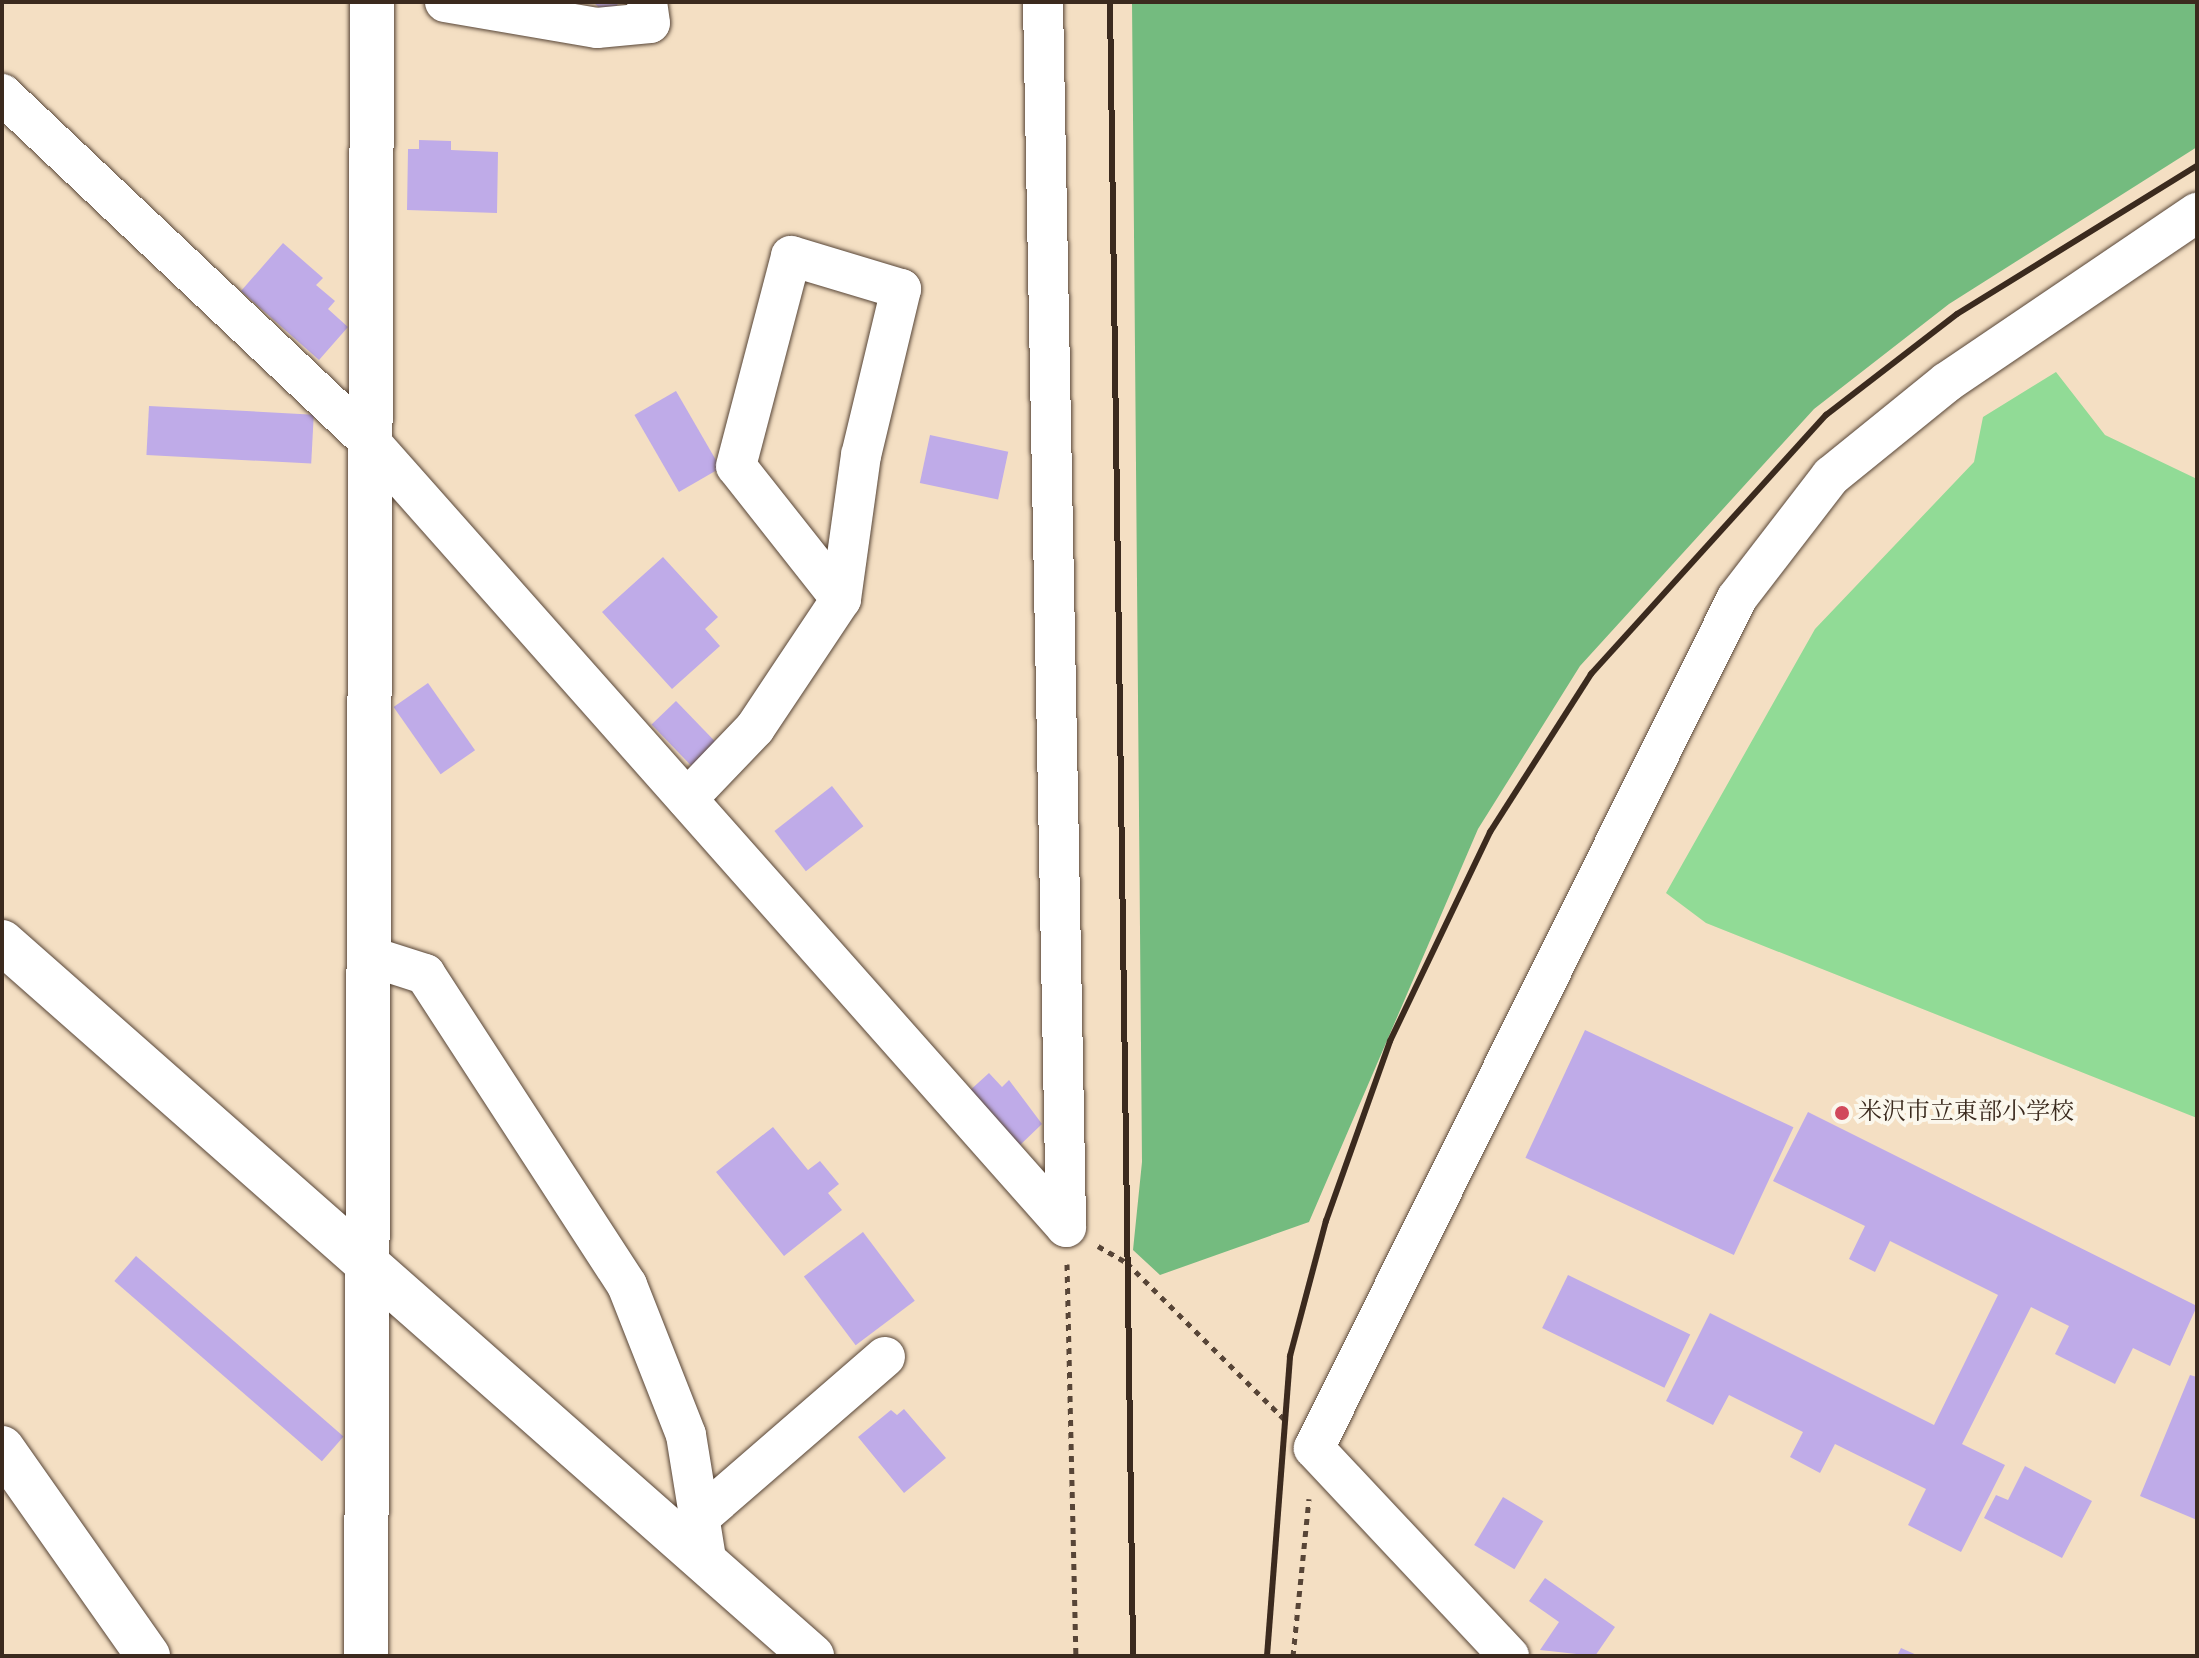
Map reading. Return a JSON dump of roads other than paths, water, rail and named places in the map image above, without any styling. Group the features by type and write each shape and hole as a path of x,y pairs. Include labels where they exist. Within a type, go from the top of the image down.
{"street":[{"path":"366,1656 371,1273 372,2"},
{"path":"445,2 597,28 650,23 647,2"},
{"path":"2,94 373,445 1066,1227 1043,2"},
{"path":"1509,1656 1314,1448 1737,598 1831,476 1947,382 2193,220"},
{"path":"687,799 755,728 841,599 861,455 901,289 791,256 736,466 841,599"},
{"path":"2,942 371,1273 703,1539 812,1656"},
{"path":"372,957 425,974 627,1285 686,1435 703,1539"},
{"path":"703,1539 885,1357"},
{"path":"2,1448 148,1656"}],"railway":[{"path":"1110,2 1133,1656"},
{"path":"1267,1656 1290,1356 1326,1221 1390,1041 1490,832 1591,674 1826,415 1957,314 2197,166"}],"place":[{"name":"米沢市立東部小学校","path":"1842,1113"}]}
